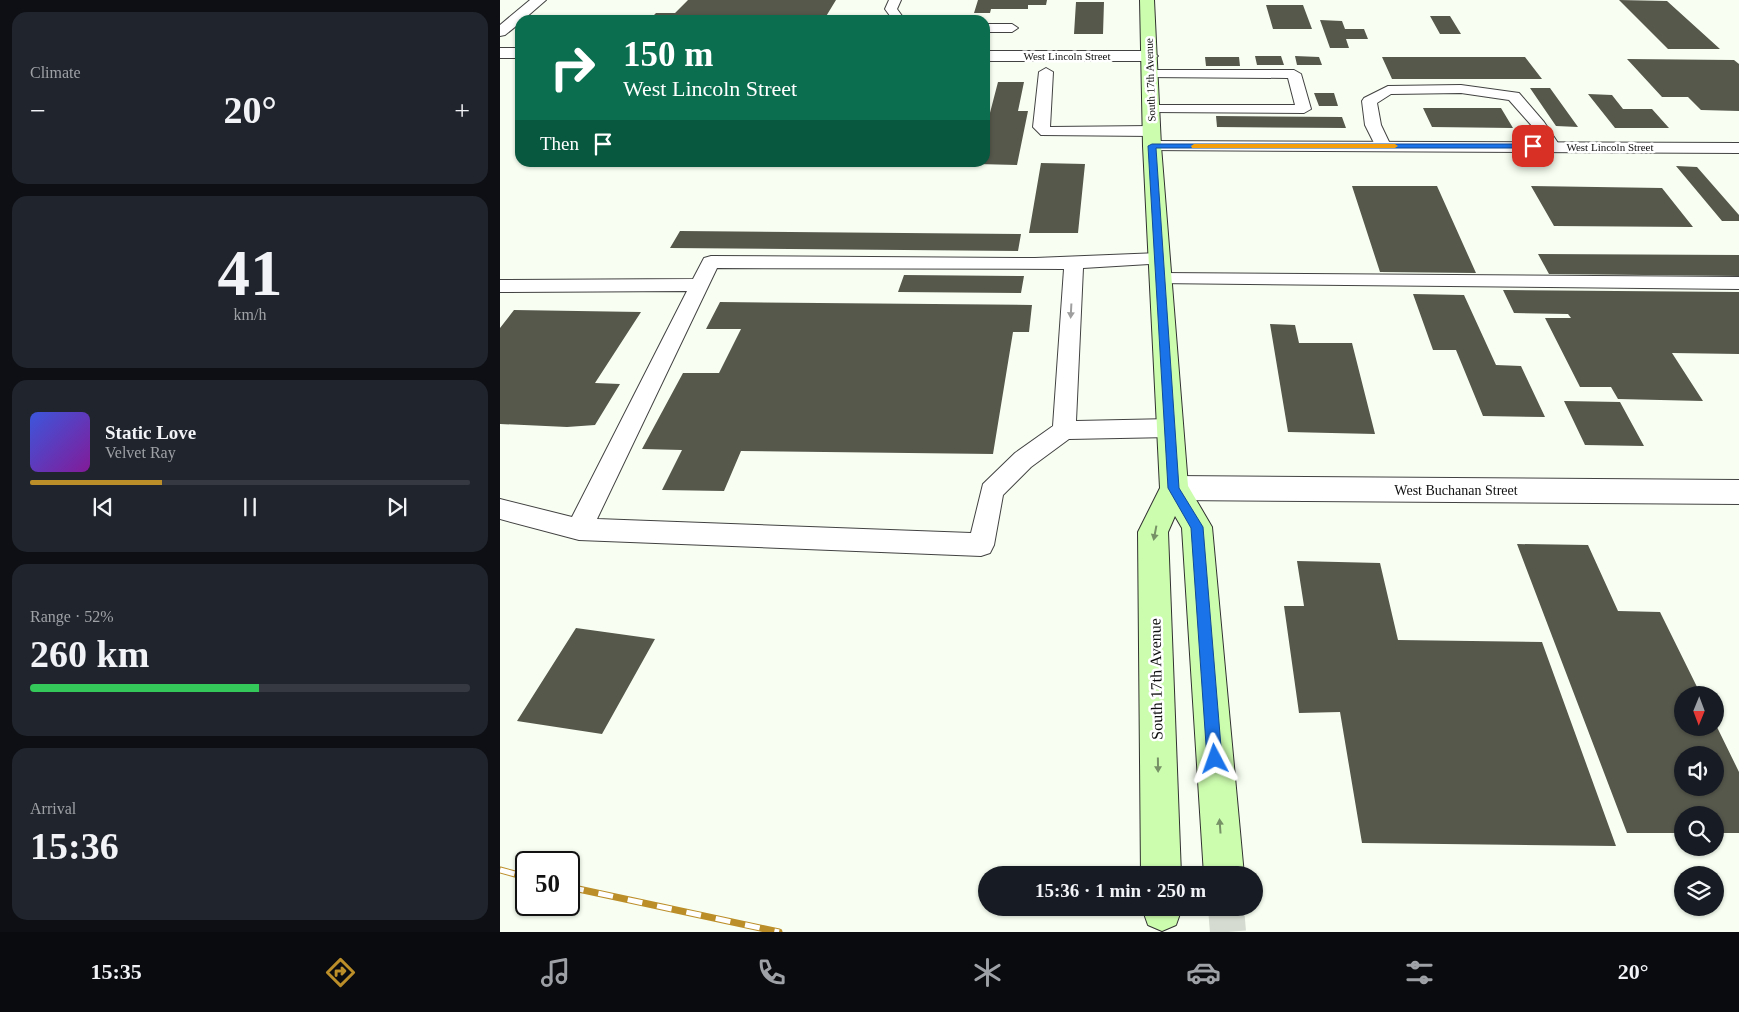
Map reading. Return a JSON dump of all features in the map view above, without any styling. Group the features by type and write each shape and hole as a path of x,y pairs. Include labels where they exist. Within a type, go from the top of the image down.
{"main road":[{"name":"South 17th Avenue","path":"1147,0 1152,139 1174,488 1197,527 1223,866"},
{"name":"South 17th Avenue","path":"1160,866 1153,532 1174,488"}],"street":[{"path":"521,15 539,0"},
{"path":"500,32 515,20"},
{"path":"500,53 515,53"},
{"name":"West Lincoln Street","path":"990,56 1150,65"},
{"name":"West Lincoln Street","path":"1152,139 1383,146 1739,148"},
{"name":"West Buchanan Street","path":"1174,488 1739,492"}],"lane":[{"path":"895,0 892,9 896,15"},
{"path":"990,28 1012,28"},
{"path":"1150,65 1294,74 1304,109 1151,108"},
{"path":"1046,72 1041,127 1046,132 1152,139"},
{"path":"1383,146 1373,125 1369,101 1388,90 1461,89 1514,96 1539,125 1552,146"},
{"path":"579,529 711,262 1074,263 1160,269 1739,284"},
{"path":"1064,430 1074,263"},
{"path":"500,286 699,285"},
{"path":"500,510 579,529 981,545 992,491 1024,460 1064,430 1171,428"}],"building":[{"path":"688,0 836,0 827,15 654,15 656,13 675,13"},
{"path":"978,0 1047,0 1046,5 1028,5 1028,9 991,9 990,13 974,13"},
{"path":"1619,0 1667,1 1720,49 1668,49"},
{"path":"1076,2 1104,2 1103,34 1074,34"},
{"path":"1266,5 1303,5 1312,29 1273,29"},
{"path":"1430,16 1450,16 1461,34 1440,34"},
{"path":"1320,20 1342,21 1345,29 1364,29 1368,39 1346,39 1349,48 1330,48"},
{"path":"1255,56 1281,56 1284,65 1257,65"},
{"path":"1295,56 1319,57 1322,65 1297,65"},
{"path":"1205,57 1239,57 1240,66 1206,66"},
{"path":"1382,57 1525,57 1542,79 1392,79"},
{"path":"1627,59 1734,60 1739,64 1739,111 1701,110 1688,97 1662,97"},
{"path":"998,82 1024,82 1018,111 1028,111 1017,165 990,164 990,113"},
{"path":"1530,88 1550,88 1578,127 1556,126"},
{"path":"1314,93 1334,93 1338,106 1319,106"},
{"path":"1588,94 1612,95 1623,109 1652,109 1669,128 1615,128"},
{"path":"1423,108 1501,108 1513,128 1432,127"},
{"path":"1216,116 1342,117 1346,128 1217,127"},
{"path":"1041,163 1085,164 1078,233 1029,233"},
{"path":"1676,166 1697,167 1739,215 1739,221 1722,221"},
{"path":"1352,186 1437,186 1476,273 1380,272"},
{"path":"1531,186 1662,188 1693,227 1554,226"},
{"path":"680,231 1021,234 1018,251 670,248"},
{"path":"1538,254 1739,255 1739,276 1549,274"},
{"path":"904,275 1024,276 1021,293 898,292"},
{"path":"1503,290 1739,292 1739,354 1672,353 1703,401 1618,399 1611,387 1580,387 1545,318 1571,318 1568,314 1514,313"},
{"path":"1413,294 1464,295 1496,365 1521,366 1545,417 1483,416 1456,350 1433,350"},
{"path":"720,302 1032,305 1029,332 1013,332 993,454 741,451 724,491 662,490 682,450 642,449 683,373 719,373 741,329 706,329"},
{"path":"514,310 641,312 595,383 620,384 595,425 567,427 500,424 500,328"},
{"path":"1270,324 1295,325 1299,343 1352,343 1375,434 1288,432"},
{"path":"1564,401 1620,402 1644,446 1585,445"},
{"path":"1517,544 1588,545 1618,611 1660,612 1697,686 1674,686 1674,736 1721,736 1739,772 1739,833 1724,833 1724,806 1674,806 1674,833 1627,833"},
{"path":"1297,561 1380,563 1398,640 1542,642 1616,846 1362,843 1340,712 1299,713 1284,606 1304,606"},
{"path":"576,628 655,639 602,734 517,721"}],"tunnel":[{"path":"1227,916 1228,932"}],"railway":[{"path":"500,870 515,874"},
{"path":"580,889 779,932"}],"slow traffic":[{"path":"1194,146 1395,146"}],"route":[{"path":"1215,759 1197,527 1174,488 1152,146 1533,146"}]}
